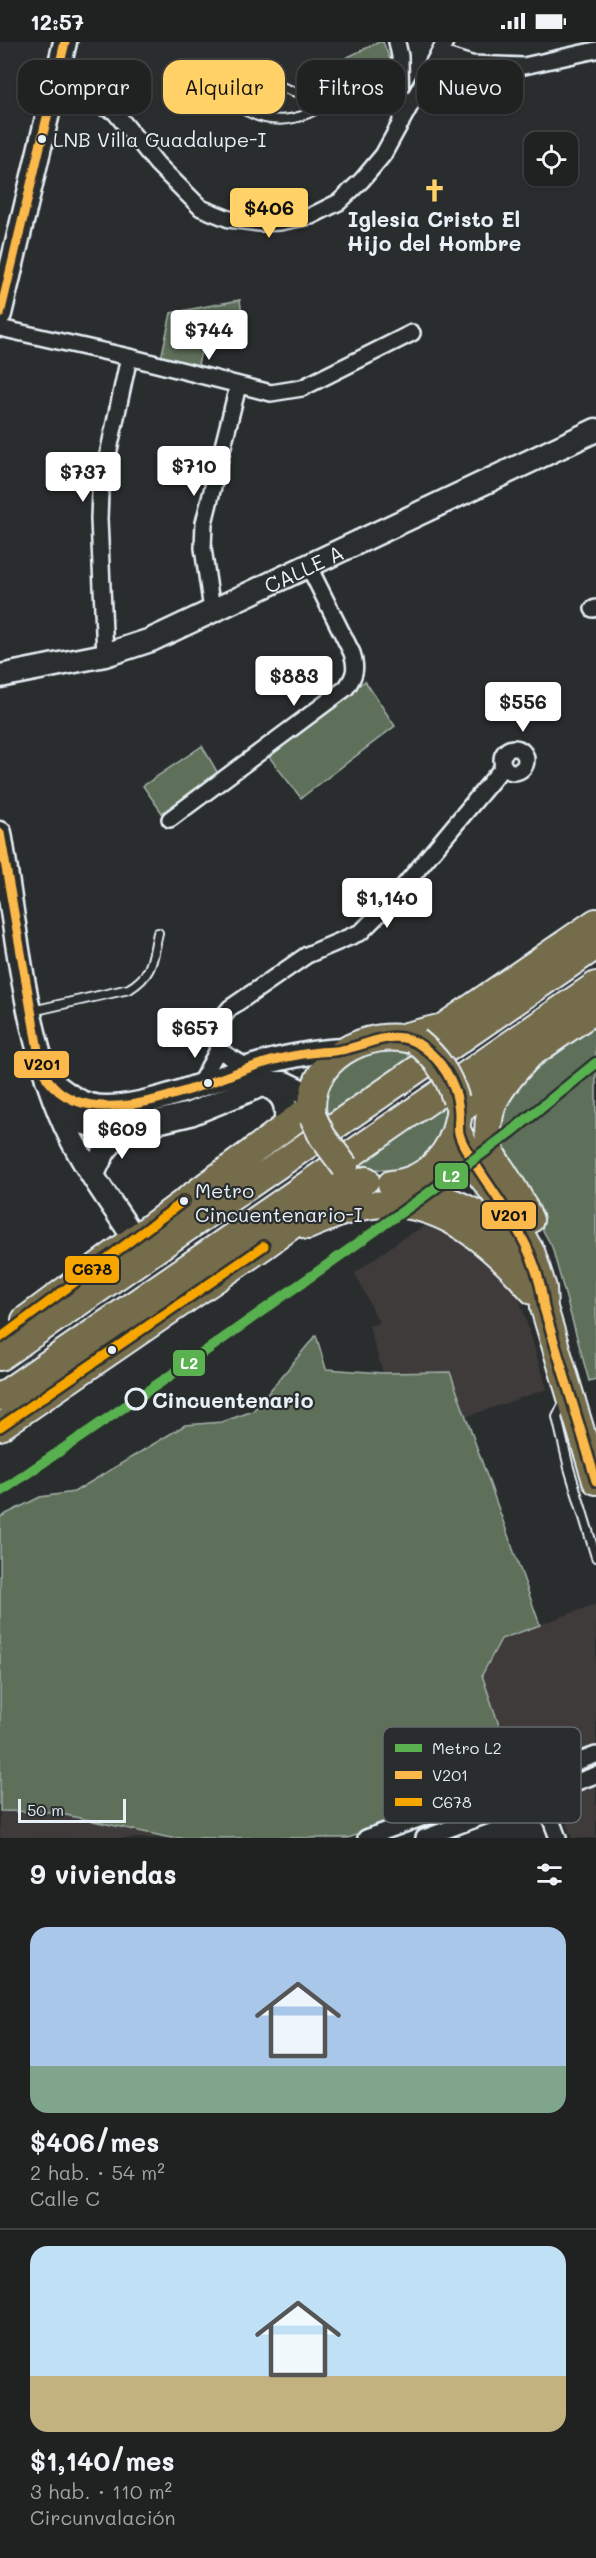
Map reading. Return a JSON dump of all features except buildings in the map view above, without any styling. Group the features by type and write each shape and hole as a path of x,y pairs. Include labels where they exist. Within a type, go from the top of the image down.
{"main road":[{"path":"61,60 65,42"},
{"path":"0,314 48,114"},
{"name":"CALLE A","path":"0,676 105,655 151,640 596,430"},
{"path":"0,832 38,1050 47,1079 70,1137 134,1238"},
{"path":"0,1338 312,1107 322,1074 345,1050 360,1041 378,1037 409,1039 443,1027 596,922"},
{"path":"0,1357 596,946"},
{"path":"0,1397 596,986"},
{"path":"47,1079 72,1098 107,1108 137,1104 200,1084 257,1075 284,1083 312,1107 322,1136 355,1174 385,1184 398,1183 418,1176 435,1165 448,1149 457,1114 495,1079 596,1009"},
{"path":"409,1039 430,1053 442,1066 451,1082 457,1114 478,1172 506,1208 532,1254 540,1296 596,1481"},
{"path":"61,1113 99,1127 131,1128 190,1114 257,1075 323,1051 345,1050"},
{"path":"528,1057 506,1081 493,1101 489,1126 491,1152 523,1204 533,1226 540,1296"},
{"path":"257,1075 282,1096 287,1110 285,1127"},
{"path":"93,1175 103,1150 113,1138 131,1128"},
{"path":"0,1427 264,1246 335,1194 355,1174"},
{"path":"398,1183 449,1200 494,1224 514,1248 540,1296"},
{"path":"264,1246 338,1214 361,1207 384,1204 409,1206 433,1212 457,1222 477,1235 506,1260 540,1296"}],"street":[{"path":"398,42 399,60"},
{"path":"116,114 157,164 201,208 229,219 260,223 280,222 311,216 339,202 383,155 442,48 471,64 524,66 596,50"},
{"path":"401,114 401,123"},
{"path":"0,328 129,357 271,393 286,393 302,388 412,333"},
{"path":"105,655 99,519 100,492 129,357"},
{"path":"212,610 202,548 204,523 238,386"},
{"path":"170,819 346,688 354,677 356,665 352,653 308,565"},
{"path":"200,1084 218,1050 216,1041 222,1016 230,1008 307,955 361,932 388,905 504,766"},
{"path":"218,1050 257,1075"},
{"path":"581,1761 596,1755"},
{"path":"581,1781 596,1775"},
{"path":"366,1838 408,1823"},
{"path":"424,1838 466,1823"},
{"path":"552,1823 558,1838"}],"lane":[{"path":"261,83 303,94 334,96 317,111 298,118 275,120 260,118 246,111 243,101 245,90 261,83"},
{"path":"31,1011 129,989 138,984 149,970 158,933"},
{"path":"570,1391 557,1417 569,1468 596,1557"}],"shaded area":[{"path":"434,1222 467,1240 515,1285 547,1389 465,1417 450,1372 383,1373 369,1326 379,1323 355,1273 404,1237"},
{"path":"596,1604 596,1746 581,1752 581,1727 500,1727 482,1675 501,1639"},
{"path":"596,1785 596,1838 572,1838 566,1823 581,1823 581,1790"},
{"path":"0,1811 52,1812 171,1838 0,1838"}],"green space":[{"path":"383,42 390,60 341,60"},
{"path":"240,300 243,322 207,328 196,372 160,363 171,313"},
{"path":"365,681 395,726 301,798 266,753"},
{"path":"202,746 219,775 162,813 143,786"},
{"path":"596,1025 596,1379 589,1381 552,1247 495,1143 503,1094"},
{"path":"391,1049 405,1052 413,1060 327,1116 328,1091 340,1069 357,1056"},
{"path":"444,1104 445,1118 438,1140 421,1159 410,1165 386,1170 360,1165 359,1163"},
{"path":"316,1335 326,1369 383,1373 450,1372 540,1625 501,1639 482,1675 500,1727 383,1727 383,1823 390,1823 348,1838 171,1838 52,1812 0,1811 0,1517 40,1497 74,1492 185,1425 222,1422 253,1411"}],"metro line":[{"name":"L2","path":"0,1492 193,1360 423,1197 511,1132 596,1063"}],"transit line":[{"name":"V201","path":"0,314 65,42"},
{"name":"V201","path":"0,833 38,1050 48,1080 68,1097 93,1105 121,1106 151,1101 275,1060 304,1054 338,1051 393,1037 413,1041 436,1058 454,1088 462,1143 515,1225 534,1263 544,1308 596,1481"},
{"name":"C678","path":"0,1338 184,1201"},
{"name":"C678","path":"0,1427 264,1246"}],"place":[{"name":"LNB Villa Guadalupe-I","path":"42,139"},
{"name":"Iglesia Cristo El Hijo del Hombre","path":"434,190"},
{"name":"Metro Cincuentenario-I","path":"184,1201"},
{"name":"Cincuentenario","path":"136,1399"}]}
